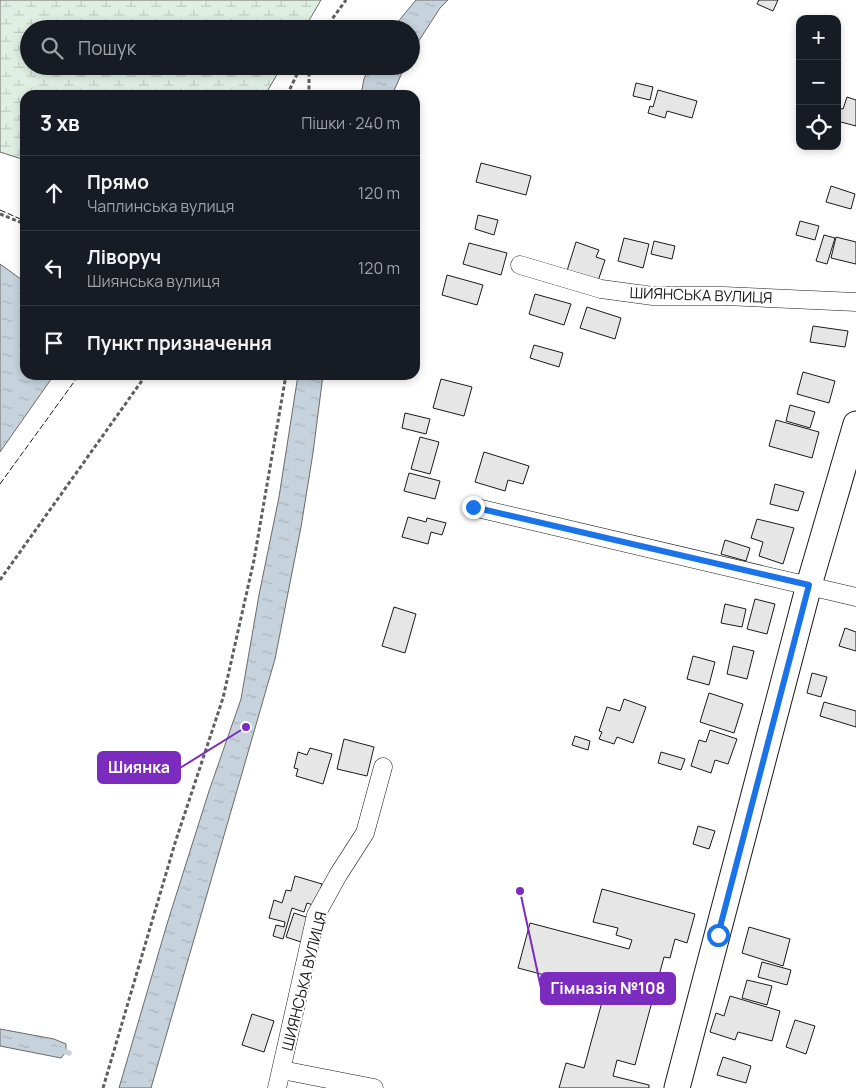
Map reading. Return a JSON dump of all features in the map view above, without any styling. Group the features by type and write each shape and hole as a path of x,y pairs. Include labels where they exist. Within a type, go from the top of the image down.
{"street":[{"name":"ШИЯНСЬКА ВУЛИЦЯ","path":"520,265 601,289 653,296 724,296 856,302"},
{"path":"677,1088 809,585 856,424"},
{"path":"473,507 856,597"},
{"name":"ШИЯНСЬКА ВУЛИЦЯ","path":"277,1088 316,915 338,875 365,833 384,767"},
{"path":"282,1070 374,1088"}],"path":[{"path":"332,20 346,0"},
{"path":"289,90 297,75"},
{"path":"309,75 310,90"},
{"path":"0,214 20,222"},
{"path":"0,580 142,380"},
{"path":"103,1088 175,843 223,698 254,560 285,380"}],"green space":[{"path":"0,0 321,0 309,20 20,20 20,75 277,75 268,90 20,90 20,158 0,152"}],"water":[{"path":"416,0 448,0 440,8 420,39 420,20 399,20"},
{"path":"366,75 401,75 394,90 362,90"},
{"path":"0,264 20,278 20,380 50,380 0,452"},
{"path":"297,380 322,380 301,527 275,659 151,1088 119,1088 167,924 209,791 241,699 259,595 279,497"},
{"path":"0,1029 54,1039 66,1044 66,1052 61,1058 0,1046"}],"building":[{"path":"759,0 778,0 773,11 757,4"},
{"path":"636,83 653,87 650,100 633,96"},
{"path":"658,90 697,101 692,118 667,111 665,118 648,113 650,106 653,107"},
{"path":"847,97 856,100 856,126 841,122 841,109 843,109"},
{"path":"481,163 531,176 526,195 476,182"},
{"path":"831,186 855,194 851,209 826,202"},
{"path":"478,215 498,220 494,235 475,229"},
{"path":"800,221 819,226 815,240 796,235"},
{"path":"824,235 835,238 827,264 816,261"},
{"path":"836,237 856,242 856,264 831,258"},
{"path":"624,238 649,244 643,268 618,261"},
{"path":"654,241 675,246 672,259 651,254"},
{"path":"576,242 599,250 596,257 605,260 597,284 566,274"},
{"path":"469,243 507,253 501,275 463,264"},
{"path":"447,275 483,285 477,305 442,295"},
{"path":"535,294 571,304 564,325 529,314"},
{"path":"587,307 621,318 615,339 580,328"},
{"path":"813,326 848,331 845,347 810,342"},
{"path":"534,345 563,353 559,367 530,358"},
{"path":"803,372 835,381 829,403 797,394"},
{"path":"441,379 472,387 464,416 433,408"},
{"path":"790,405 815,412 810,428 786,421"},
{"path":"405,413 430,419 426,434 402,428"},
{"path":"776,420 819,432 812,458 769,446"},
{"path":"420,437 439,442 430,474 411,469"},
{"path":"484,452 529,466 523,484 508,480 505,491 475,482"},
{"path":"409,473 440,481 435,499 404,491"},
{"path":"775,484 804,492 798,511 770,504"},
{"path":"408,517 426,522 427,518 446,523 442,535 431,532 428,544 402,537"},
{"path":"757,519 794,528 783,564 759,556 763,542 751,538"},
{"path":"725,540 750,548 746,561 721,554"},
{"path":"755,599 775,604 767,634 747,629"},
{"path":"725,604 746,609 742,627 721,623"},
{"path":"394,607 416,614 405,653 382,646"},
{"path":"845,628 856,632 856,651 839,646"},
{"path":"733,646 754,651 747,679 727,674"},
{"path":"693,656 715,662 709,685 687,679"},
{"path":"812,673 827,677 821,697 807,693"},
{"path":"709,693 743,704 734,733 700,722"},
{"path":"624,699 646,707 633,743 617,737 614,744 599,739 602,732 599,731 607,707 620,711"},
{"path":"824,702 856,711 856,727 820,716"},
{"path":"710,730 737,739 728,764 715,760 711,773 691,766 699,740 706,742"},
{"path":"575,736 590,741 588,750 572,745"},
{"path":"344,739 374,747 367,776 337,769"},
{"path":"310,748 332,754 323,784 296,776 298,769 294,768 298,752 307,755"},
{"path":"661,752 685,759 681,770 658,763"},
{"path":"698,826 715,831 709,849 693,844"},
{"path":"295,876 322,884 316,906 307,903 304,912 292,908 283,939 273,936 276,925 284,927 285,922 269,918 274,900 282,903 286,890 291,891"},
{"path":"602,889 695,914 687,943 675,939 670,958 664,957 635,1065 617,1060 613,1076 649,1085 649,1088 559,1088 566,1063 584,1068 605,991 518,968 530,923 629,949 632,940 616,935 618,928 593,922"},
{"path":"294,913 312,919 304,943 286,937"},
{"path":"749,927 790,939 783,966 742,953"},
{"path":"762,962 791,970 787,985 758,977"},
{"path":"747,980 772,986 767,1005 742,998"},
{"path":"730,996 780,1011 772,1041 738,1032 735,1040 710,1032 716,1013 724,1016"},
{"path":"252,1014 274,1021 264,1052 242,1045"},
{"path":"795,1020 815,1026 806,1054 786,1047"},
{"path":"723,1057 751,1066 746,1083 717,1075"}],"waterway":[{"path":"58,1049 69,1053"}],"fence":[{"path":"0,210 20,219"},
{"path":"0,484 75,380"}],"place":[{"name":"Шиянка","path":"246,727"},
{"name":"Гімназія №108","path":"520,891"}],"route":[{"path":"473,507 809,585 718,935"}]}
